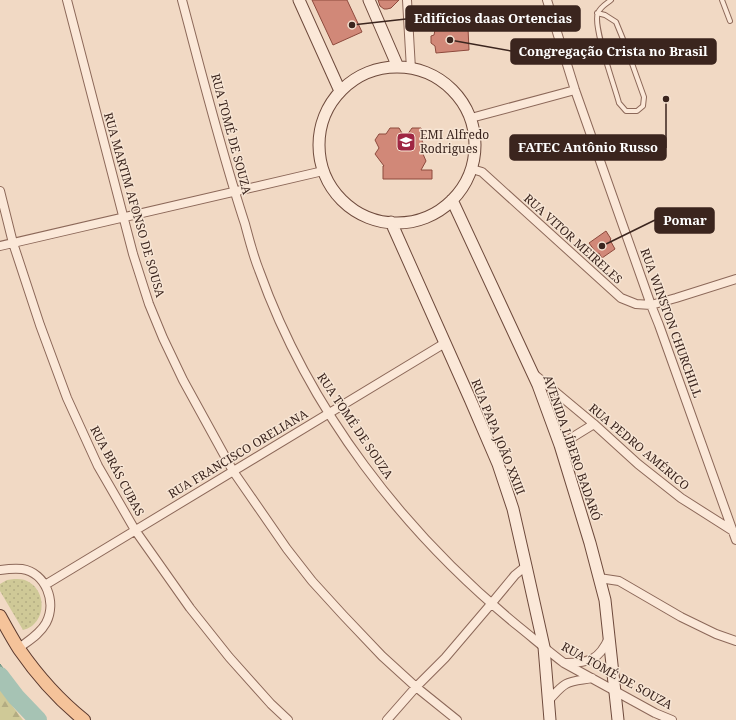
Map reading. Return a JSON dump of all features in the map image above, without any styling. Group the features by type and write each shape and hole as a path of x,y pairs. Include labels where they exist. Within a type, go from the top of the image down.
{"main road":[{"path":"0,616 33,668 66,704 84,720"}],"street":[{"name":"RUA MARTIM AFONSO DE SOUSA","path":"66,0 134,254 150,304 163,338 182,380 233,471 287,549 312,581 343,616 382,656 416,687 457,720"},
{"name":"RUA TOMÉ DE SOUZA","path":"182,0 234,192 259,270 288,338 307,377 328,413 398,510 447,562 491,604 564,663 655,713 672,720"},
{"path":"299,0 340,91"},
{"path":"369,0 398,67"},
{"path":"407,0 411,68"},
{"name":"RUA WINSTON CHURCHILL","path":"547,0 575,90 736,540"},
{"path":"398,67 411,68 426,73 441,81 453,91 471,118 475,144 472,169 465,184 456,196 440,210 421,219 400,223 379,221 359,213 341,200 328,183 323,170 318,144 321,125 329,107 340,91 357,78 377,70 398,67"},
{"path":"471,118 575,90"},
{"name":"RUA VITOR MEIRELES","path":"472,169 482,172 621,298 636,304 651,305 736,280"},
{"path":"0,246 323,170"},
{"name":"RUA BRÁS CUBAS","path":"0,191 13,243 40,325 67,398 98,466 136,530 190,608 229,657 271,704 288,720"},
{"name":"AVENIDA LÍBERO BADARÓ","path":"452,200 538,385 560,445 590,543 605,600 618,720"},
{"name":"RUA PAPA JOÃO XXIII","path":"391,222 498,464 513,509 544,647 550,720"},
{"name":"RUA FRANCISCO ORELIANA","path":"45,585 445,343"},
{"name":"RUA PEDRO AMÉRICO","path":"532,372 594,424 638,464 681,498 734,531"},
{"path":"560,445 594,424"},
{"path":"387,720 416,687 445,658 515,575 526,566"},
{"path":"0,570 10,568 23,569 30,572 37,576 45,585 50,596 51,603 48,618 45,624 39,632 19,648"},
{"path":"599,578 619,581 681,617 716,634 736,641"},
{"path":"564,663 588,661 598,655 604,648 609,637"},
{"path":"549,700 567,684 592,678"}],"lane":[{"path":"597,13 605,15 616,22 625,44 644,97 643,106 637,111 626,111 619,103 598,35 596,18 597,13 611,0"},
{"path":"722,0 730,21"}],"green space":[{"path":"7,580 24,580 33,585 42,602 40,615 37,621 29,628 23,630 0,591 0,584"},
{"path":"0,690 1,691 23,720 0,720"}],"shaded area":[{"path":"0,664 8,675 16,697 0,690"}],"building":[{"path":"312,0 347,0 362,32 333,45"},
{"path":"378,0 399,0 391,8 384,9 380,6"},
{"path":"468,28 469,50 436,53 435,46 431,43 431,36 434,35 435,30"},
{"path":"390,128 399,128 405,138 412,128 421,128 425,135 422,141 426,148 423,154 426,161 421,170 432,170 432,179 383,179 384,166 375,154 379,148 375,140 379,134 386,134"},
{"path":"606,231 615,249 602,258 589,243"}],"waterway":[{"path":"0,676 16,697 38,720"}],"place":[{"name":"Edifícios daas Ortencias","path":"352,25"},
{"name":"Congregação Crista no Brasil","path":"450,40"},
{"name":"FATEC Antônio Russo","path":"666,99"},
{"name":"EMI Alfredo Rodrigues","path":"406,142"},
{"name":"Pomar","path":"602,246"}]}
